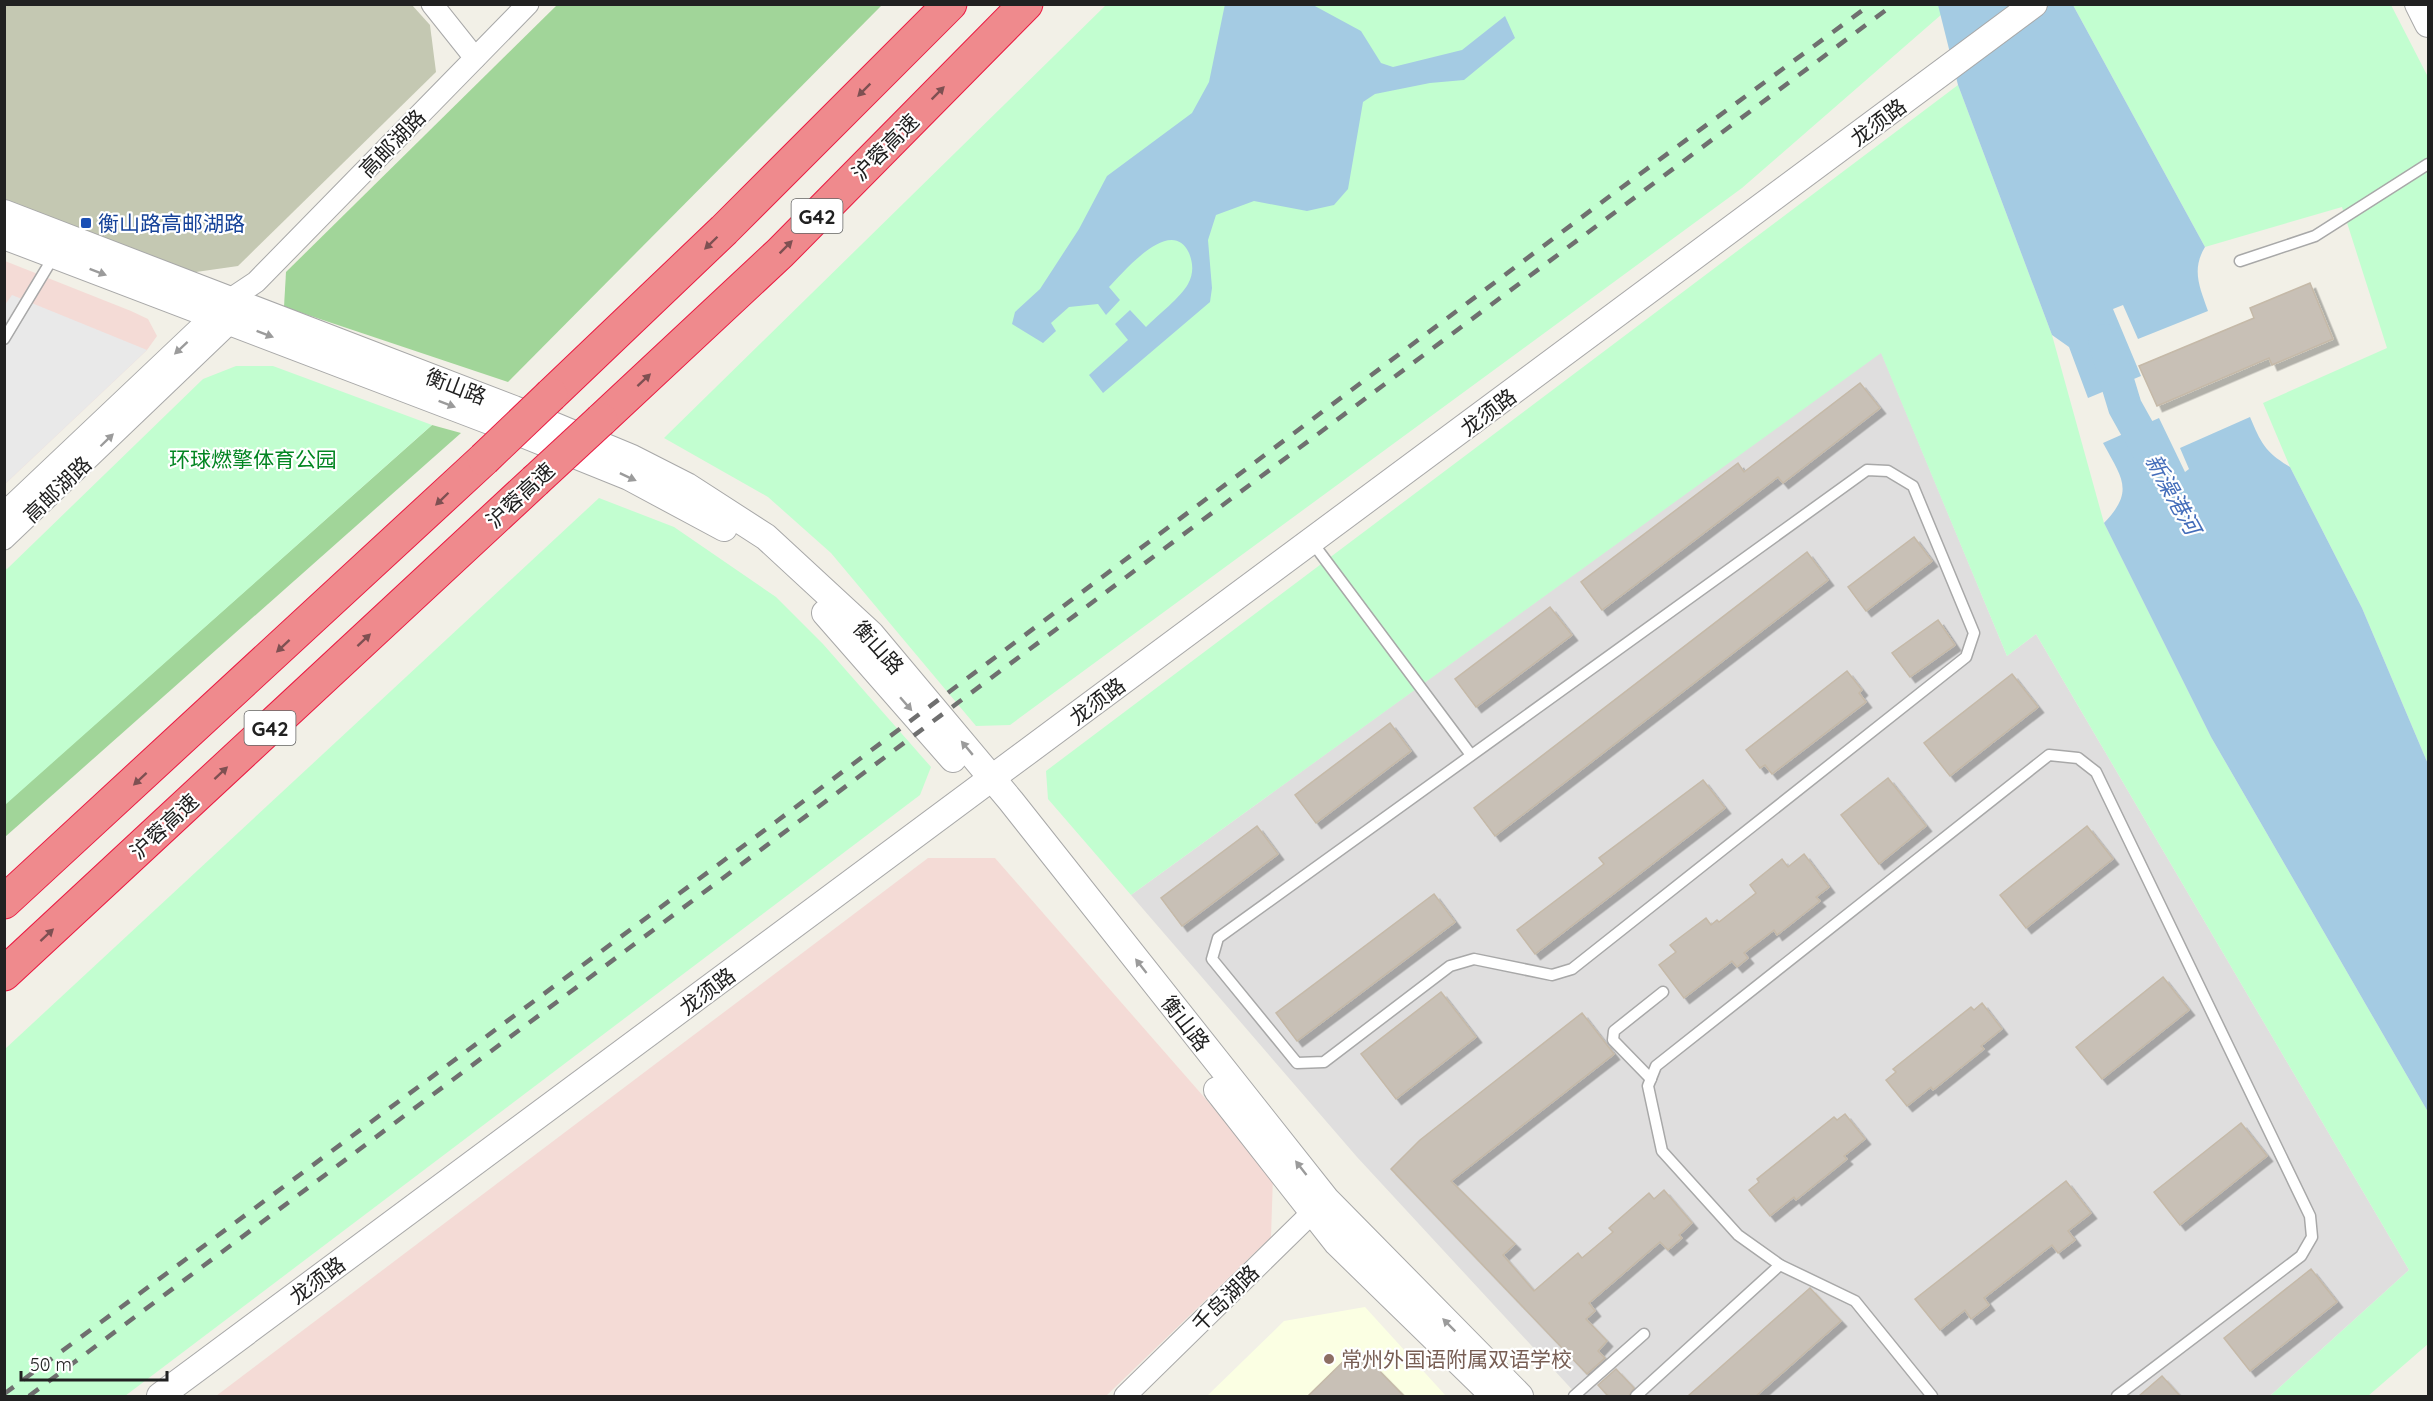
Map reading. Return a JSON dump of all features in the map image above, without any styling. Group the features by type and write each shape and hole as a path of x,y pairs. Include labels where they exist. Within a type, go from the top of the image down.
{"highway":[{"name":"G42","path":"4,902 484,459 724,230 950,4"},
{"name":"沪蓉高速","path":"4,974 780,254 1026,4"}],"street":[{"path":"432,4 475,58"},
{"name":"高邮湖路","path":"4,539 528,4"},
{"name":"龙须路","path":"160,1396 1927,86 2034,4"},
{"path":"2418,4 2428,24"},
{"name":"衡山路","path":"4,213 229,311 629,477 723,527 780,567 986,784 1319,1206 1520,1396"},
{"name":"衡山路","path":"4,236 54,256 229,311"},
{"name":"高邮湖路","path":"4,513 229,311"},
{"name":"衡山路","path":"1319,1206 1337,1244 1494,1396"},
{"name":"千岛湖路","path":"1125,1396 1319,1206"}],"lane":[{"path":"2240,261 2316,236 2428,164"},
{"path":"4,339 54,256"},
{"path":"1867,470 1888,471 1914,486 1974,633 1966,657 1572,969 1552,975 1474,959 1449,966 1324,1062 1297,1063 1212,959 1218,938 1471,756 1867,470"},
{"path":"1312,542 1471,756"},
{"path":"1932,1396 1855,1301 1780,1265 1738,1235 1662,1151 1648,1086 1656,1066 2049,755 2078,758 2096,772 2310,1216 2312,1237 2301,1256 2117,1396"},
{"path":"1651,1079 1613,1040 1614,1031 1663,992"},
{"path":"1636,1396 1780,1265"},
{"path":"1574,1396 1644,1334"}],"shaded area":[{"path":"4,5 412,5 430,25 436,72 238,266 189,273 5,202"},
{"path":"5,261 148,319 157,336 147,350 5,484"},
{"path":"12,295 147,350 5,484 4,306"},
{"path":"1881,352 2007,656 2036,634 2409,1270 2270,1396 1578,1396 1357,1157 1131,895"},
{"path":"928,858 995,858 1273,1176 1271,1237 1106,1396 216,1396"},
{"name":"常州外国语附属双语学校","path":"1365,1307 1446,1396 1207,1396 1284,1321"}],"green space":[{"path":"1938,4 1942,14 1742,188 1010,725 976,726 831,553 768,497 664,438 1106,5"},
{"path":"557,5 882,5 508,382 284,307 286,272"},
{"path":"2073,5 2391,5 2428,77 2428,764 2362,608 2290,467 2263,403 2387,348 2342,207 2205,247"},
{"path":"1958,85 2052,335 2104,523 2211,737 2428,1112 2428,1344 2368,1396 2270,1396 2409,1270 2036,634 2007,656 1881,353 1131,895 1048,799 1046,771"},
{"name":"环球燃擎体育公园","path":"236,366 273,366 432,425 5,805 5,568 7,569 203,379"},
{"path":"432,425 461,433 5,837 4,805"},
{"path":"599,498 674,527 776,597 823,644 931,767 920,795 125,1396 5,1396 5,1049"}],"water":[{"path":"1225,4 1313,5 1361,31 1381,63 1393,67 1462,50 1505,16 1515,38 1464,80 1430,83 1375,94 1363,102 1348,189 1334,205 1307,211 1254,201 1216,215 1208,240 1212,288 1210,302 1103,393 1089,375 1128,340 1115,324 1130,310 1146,327 1175,300 1188,284 1192,264 1189,253 1181,243 1171,240 1159,243 1136,260 1109,287 1120,300 1106,315 1098,304 1069,307 1051,323 1056,331 1043,343 1012,324 1015,312 1040,289 1079,229 1107,176 1192,113 1209,82"},
{"path":"1938,5 2073,5 2205,247 2198,263 2198,279 2208,311 2138,339 2123,305 2113,309 2141,376 2088,398 2069,347 2052,335 1958,85"},
{"path":"2250,417 2265,446 2275,457 2290,467 2362,608 2428,764 2428,1112 2211,737 2104,523 2120,502 2122,484 2116,466 2103,443 2159,418 2185,472 2189,469 2180,448"}],"building":[{"path":"2310,283 2333,339 2272,365 2269,358 2157,406 2139,366 2254,318 2250,308"},
{"path":"1860,383 1880,408 1783,483 1778,477 1602,610 1581,582 1738,463 1744,472"},
{"path":"1914,537 1932,561 1866,611 1848,587"},
{"path":"1807,552 1828,580 1495,836 1474,808"},
{"path":"1550,607 1572,635 1476,707 1455,679"},
{"path":"1938,620 1955,645 1910,677 1892,653"},
{"path":"1847,671 1862,690 1859,693 1866,702 1772,774 1765,765 1760,768 1746,750"},
{"path":"2012,674 2038,707 1950,776 1924,743"},
{"path":"1390,723 1411,751 1316,823 1295,795"},
{"path":"1888,778 1926,826 1879,864 1841,815"},
{"path":"1703,780 1725,808 1535,954 1517,930 1604,864 1599,858"},
{"path":"1257,826 1278,854 1182,926 1161,898"},
{"path":"2087,826 2113,859 2026,928 2000,895"},
{"path":"1804,854 1829,887 1816,897 1820,901 1777,935 1774,930 1744,953 1748,958 1737,967 1732,961 1684,998 1659,965 1676,952 1670,945 1706,918 1711,925 1717,920 1719,922 1756,893 1750,885 1782,859 1788,867"},
{"path":"1434,894 1455,922 1297,1041 1276,1013"},
{"path":"2163,977 2189,1010 2102,1079 2076,1047"},
{"path":"1441,992 1476,1037 1396,1099 1361,1054"},
{"path":"1982,1003 2002,1029 1981,1046 1984,1049 1933,1090 1931,1087 1907,1106 1886,1080 1896,1072 1893,1069 1971,1007 1974,1010"},
{"path":"1582,1013 1614,1054 1451,1181 1515,1244 1503,1255 1534,1291 1578,1253 1582,1258 1613,1232 1609,1228 1649,1193 1654,1199 1664,1190 1692,1223 1679,1235 1682,1238 1668,1250 1660,1242 1589,1303 1595,1311 1586,1319 1607,1341 1598,1351 1605,1358 1587,1374 1391,1169 1420,1140"},
{"path":"1845,1114 1865,1139 1844,1156 1847,1159 1796,1200 1794,1197 1770,1216 1749,1190 1759,1182 1757,1179 1834,1117 1837,1120"},
{"path":"2241,1123 2267,1156 2180,1225 2154,1192"},
{"path":"2066,1181 2091,1213 2068,1231 2075,1240 2058,1253 2052,1245 1984,1298 1989,1305 1971,1319 1965,1310 1940,1330 1915,1299"},
{"path":"2311,1269 2337,1302 2250,1371 2224,1338"},
{"path":"1810,1288 1841,1321 1756,1396 1688,1396"},
{"path":"1357,1348 1404,1396 1308,1396"},
{"path":"1616,1369 1634,1388 1629,1396 1608,1396 1598,1385"},
{"path":"2162,1376 2180,1396 2139,1396"}],"waterway":[{"name":"新澡港河","path":"2105,341 2125,407 2159,468"}],"railway":[{"path":"4,1394 777,821 1606,199 1871,4"},
{"path":"29,1396 1894,4"}],"place":[{"name":"衡山路高邮湖路","path":"86,223"},
{"name":"常州外国语附属双语学校","path":"1329,1359"}]}
